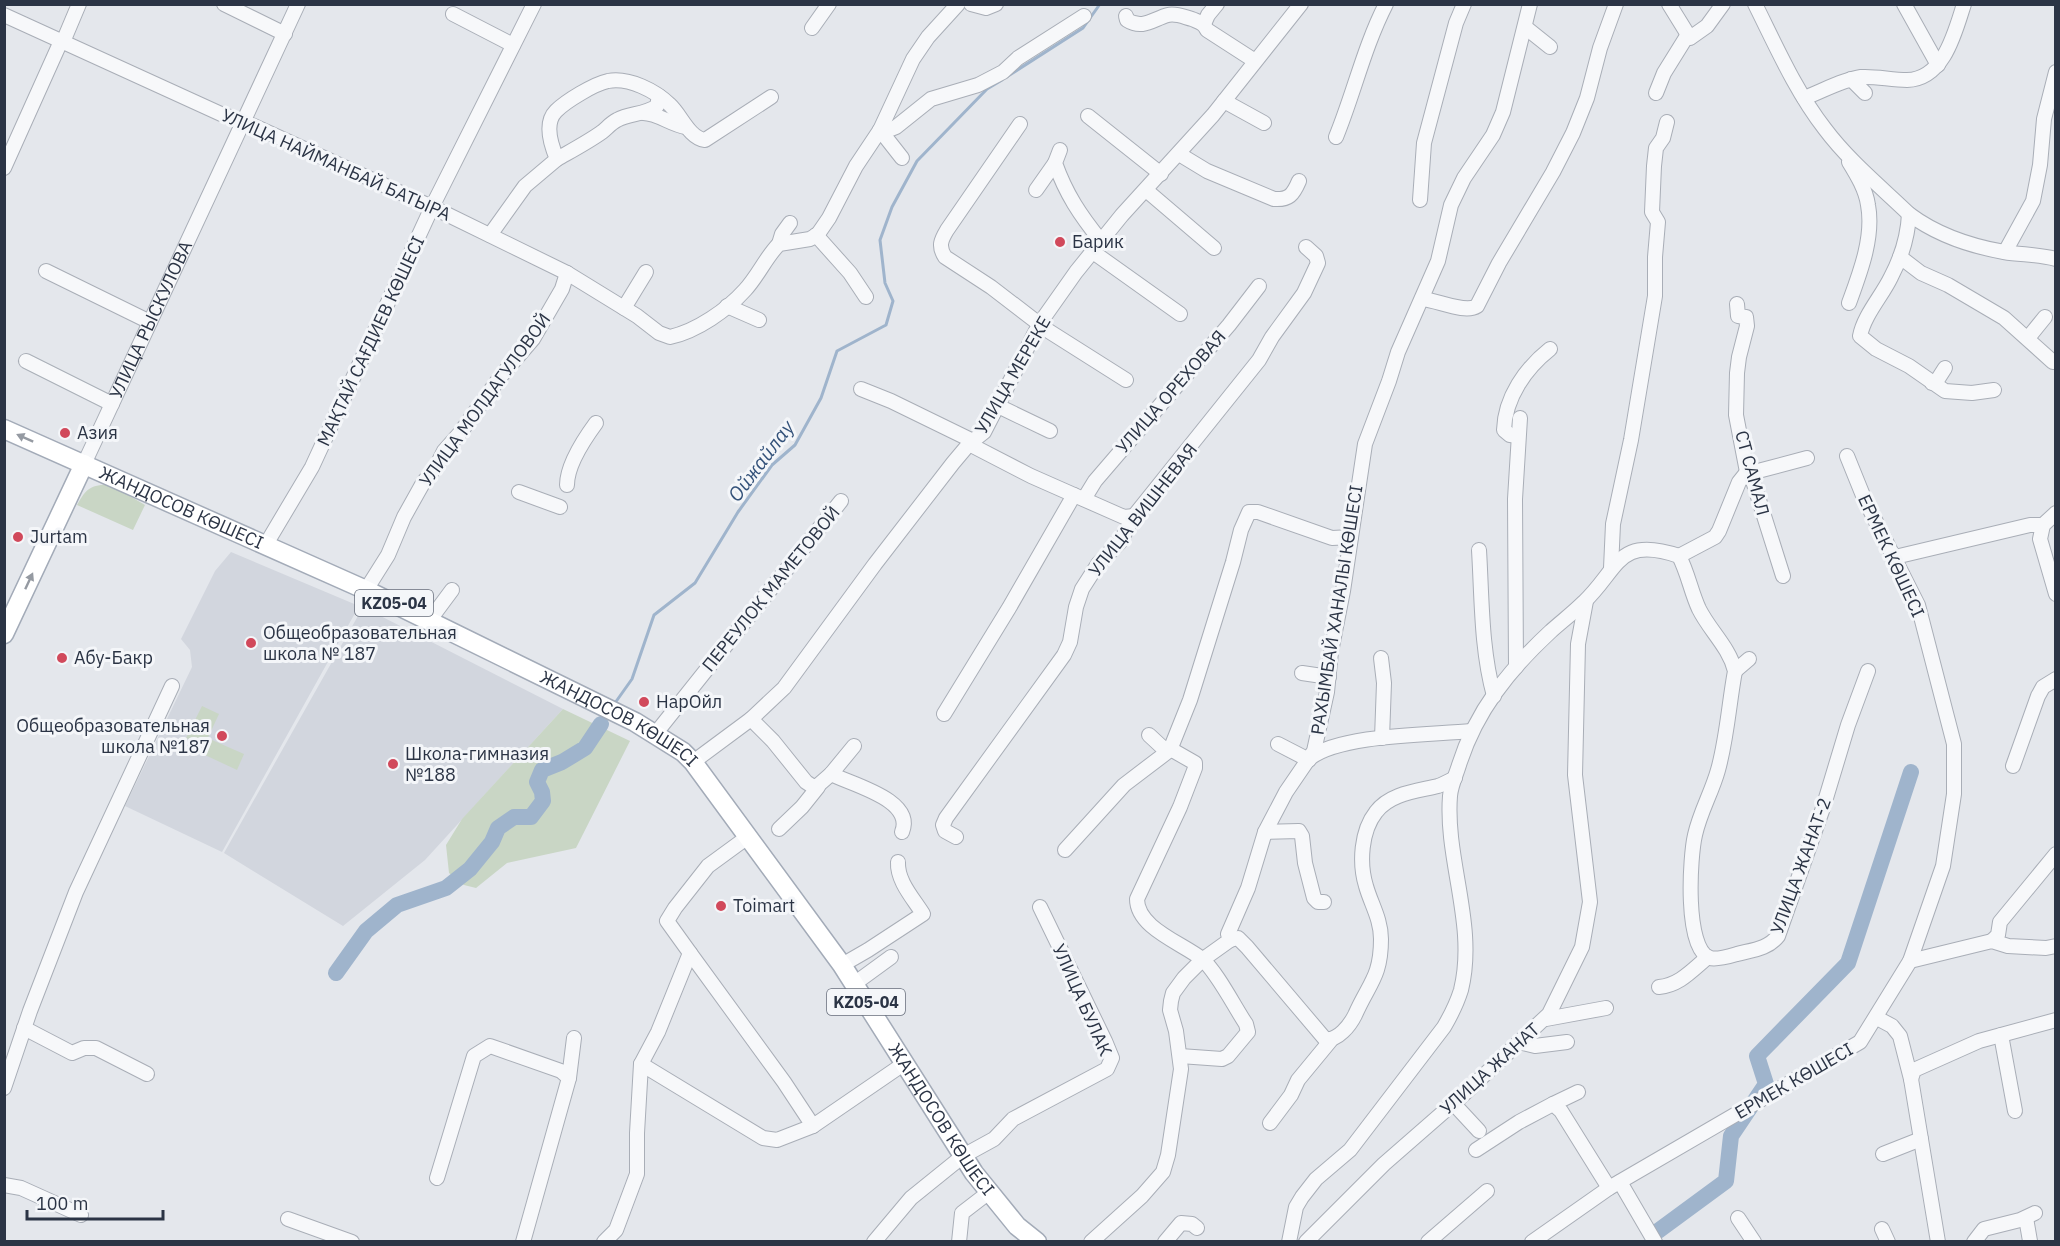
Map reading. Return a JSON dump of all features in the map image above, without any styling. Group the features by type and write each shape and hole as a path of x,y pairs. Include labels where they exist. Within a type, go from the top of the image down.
{"main road":[{"name":"ЖАНДОСОВ КӨШЕСІ","path":"4,429 366,590 656,733 683,752 749,836 842,964 988,1193 1017,1226 1037,1242"},
{"path":"59,453 72,466 75,476 73,487"},
{"name":"УЛИЦА РЫСКУЛОВА","path":"4,634 84,464"},
{"path":"73,487 91,475 110,475"}],"street":[{"path":"4,168 79,4"},
{"path":"224,4 285,34"},
{"name":"УЛИЦА РЫСКУЛОВА","path":"84,464 298,4"},
{"name":"МАҚТАЙ САҒДИЕВ КӨШЕСІ","path":"265,546 312,467 432,207 534,4"},
{"path":"812,28 829,4"},
{"path":"779,243 810,240 829,218 856,165 880,130 913,59 928,37 958,4"},
{"path":"971,4 986,8 996,4"},
{"name":"УЛИЦА МЕРЕКЕ","path":"693,762 751,719 789,682 875,564 971,442 984,432 1040,323 1076,272 1224,101 1301,4"},
{"path":"1336,137 1365,50 1386,4"},
{"path":"1420,200 1424,143 1456,23 1464,4"},
{"name":"РАХЫМБАЙ ХАНАЛЫ КӨШЕСІ","path":"1230,940 1228,934 1248,888 1265,832 1286,792 1310,759 1323,712 1365,444 1398,352 1438,261 1451,205 1464,178 1493,135 1503,112 1530,4"},
{"path":"1422,299 1466,309 1474,309 1477,306 1573,133 1587,98 1600,48 1616,4"},
{"path":"1669,4 1690,38 1694,38 1707,27 1723,4"},
{"path":"1755,4 1804,98 1819,121 1841,148 1912,220 1966,244 2055,259"},
{"path":"1904,4 1938,64"},
{"path":"1804,98 1851,79 1862,77 1911,80 1929,72 1938,64 1950,43 1964,4"},
{"path":"453,14 513,45"},
{"path":"1126,16 1127,20 1138,24 1152,22 1170,14 1210,15 1207,30 1255,61"},
{"name":"УЛИЦА НАЙМАНБАЙ БАТЫРА","path":"4,15 221,114 243,121 490,235 567,273 624,308 659,333 670,337 681,335 728,306"},
{"path":"880,130 886,131 896,127 931,99 978,85 1003,72 1018,58 1084,16"},
{"path":"1525,27 1550,47"},
{"path":"1656,93 1664,73 1687,36"},
{"path":"2005,252 2033,201 2040,165 2046,108 2055,72"},
{"path":"1851,79 1864,93"},
{"path":"556,159 551,142 550,121 556,111 578,95 609,81 636,84 659,96 671,106 686,127 700,140 705,140 771,97"},
{"path":"643,113 657,106 659,96"},
{"path":"1224,101 1264,123"},
{"path":"490,235 525,186 556,159 614,122 631,114 650,113 686,127"},
{"path":"1088,116 1161,174"},
{"path":"1615,564 1613,524 1631,440 1655,296 1658,222 1652,212 1654,166 1656,148 1663,138 1667,122"},
{"path":"1020,124 946,230 940,246 945,257 1047,330 1126,380"},
{"path":"880,130 902,158"},
{"path":"1841,148 1865,194 1869,213 1866,247 1849,303"},
{"path":"1179,154 1207,171 1274,199 1286,200 1292,195 1299,181"},
{"path":"1065,188 1057,157 1039,185 1049,176 1056,177 1065,188 1097,246 1180,314"},
{"path":"1146,190 1214,248"},
{"path":"1912,220 1891,278 1860,336 1876,349 1909,366 1945,391 1972,393 1994,390"},
{"path":"759,320 728,306 746,289 779,243 790,223"},
{"path":"816,235 850,273 866,297"},
{"name":"УЛИЦА ВИШНЕВАЯ","path":"956,837 945,831 943,825 946,818 1064,655 1070,642 1076,607 1082,589 1098,564 1120,542 1134,516 1259,360 1272,337 1304,292 1318,263 1316,256 1306,247"},
{"path":"1900,257 1921,273 1989,308 2028,338 2053,362"},
{"path":"46,271 150,322"},
{"path":"624,308 646,272"},
{"name":"УЛИЦА МОЛДАГУЛОВОЙ","path":"366,590 388,555 404,517 423,483 437,465 444,451 460,433 501,376 533,339 562,289 567,273"},
{"name":"УЛИЦА ОРЕХОВАЯ","path":"944,714 1079,497 1229,325 1259,286"},
{"name":"СТ САМАЛ","path":"1737,304 1738,316 1746,316 1747,326 1739,357 1736,403 1743,454 1783,576"},
{"path":"2028,338 2045,318"},
{"path":"1518,436 1510,435 1504,430 1504,417 1525,374 1535,360 1550,348"},
{"path":"26,361 112,404"},
{"path":"1932,383 1938,380 1945,368"},
{"path":"861,389 891,401 1031,476 1124,517 1134,516"},
{"path":"998,406 1050,431"},
{"path":"1515,667 1515,541 1520,418"},
{"path":"567,484 567,477 579,450 596,423"},
{"name":"ЕРМЕК КӨШЕСІ","path":"1532,1242 1614,1185 1860,1042 1877,1018 1910,961 1943,866 1954,794 1954,744 1918,605 1864,498 1847,456"},
{"path":"1289,1242 1296,1207 1302,1197 1316,1179 1350,1150 1444,1027 1456,1004 1463,977 1465,949 1463,913 1453,848 1450,793 1471,731 1486,705 1515,667 1586,601 1615,564 1636,550 1655,550 1679,556 1715,537 1739,482 1748,472 1807,458"},
{"path":"519,492 560,507"},
{"name":"ПЕРЕУЛОК МАМЕТОВОЙ","path":"656,733 842,501"},
{"path":"1065,850 1124,785 1170,750 1190,700 1249,512 1258,512 1332,538 1351,537"},
{"path":"2055,513 2043,525 2040,539 2055,594"},
{"path":"1895,557 2030,525 2043,525"},
{"path":"1479,550 1484,641 1488,675 1494,696"},
{"path":"1659,987 1671,986 1679,982 1708,957 1699,945 1692,924 1692,854 1699,819 1719,769 1735,670 1732,658 1699,608 1679,556"},
{"path":"429,621 452,590"},
{"name":"УЛИЦА ЖАНАТ","path":"1306,1242 1384,1164 1546,1019 1582,947 1590,902 1575,775 1578,644 1586,601"},
{"path":"1381,658 1384,683 1382,738"},
{"path":"1735,670 1749,659"},
{"name":"УЛИЦА ЖАНАТ-2","path":"1708,957 1730,956 1757,949 1772,943 1778,936 1868,671"},
{"path":"1302,674 1329,676"},
{"path":"2013,766 2038,696 2043,687 2055,679"},
{"path":"4,1088 24,1028 76,892 172,686"},
{"path":"751,719 814,789"},
{"path":"1278,744 1310,759 1324,749 1382,738 1471,731"},
{"path":"1149,735 1163,748 1192,760 1196,768 1137,899 1137,907 1143,919 1202,960 1212,971 1246,1024 1248,1032 1228,1056 1221,1059 1203,1062 1191,1056 1180,1056"},
{"path":"779,829 802,807 814,789 831,774 854,746"},
{"path":"831,774 890,800 903,815 902,832"},
{"path":"1270,1123 1326,1042 1352,1021 1379,967 1380,928 1365,885 1362,861 1369,826 1377,810 1407,793 1441,785 1455,778"},
{"path":"1265,832 1299,831 1302,836 1305,863 1314,898 1318,903 1324,902"},
{"path":"749,836 708,866 667,921 784,1082 813,1126"},
{"path":"1992,941 1998,935 2000,922 2055,854"},
{"path":"842,964 928,918 901,879 898,862"},
{"path":"2037,877 2055,872"},
{"path":"2037,877 2053,875 2055,877"},
{"name":"УЛИЦА БУЛАК","path":"963,1156 994,1139 1006,1125 1020,1115 1102,1073 1107,1069 1112,1058 1040,907"},
{"path":"1091,1242 1142,1196 1163,1172 1168,1155 1181,1069 1170,1010 1171,1001 1179,985 1202,960 1230,940 1238,938 1326,1042"},
{"path":"1910,961 1992,941 2008,946 2046,948 2055,946"},
{"path":"604,1242 616,1230 638,1174 637,1133 641,1064 658,1032 690,953"},
{"path":"854,984 891,957"},
{"path":"1546,1019 1606,1008"},
{"path":"1877,1018 1892,1026 1900,1036 1911,1079 1936,1241"},
{"path":"1911,1079 1914,1070 1978,1041 2055,1020"},
{"path":"24,1028 72,1053 84,1048 96,1048 147,1074"},
{"path":"2001,1035 2015,1112"},
{"path":"524,1242 569,1078 574,1038"},
{"path":"1519,1042 1535,1046 1567,1042"},
{"path":"437,1178 474,1056 490,1046 561,1071 569,1078"},
{"path":"641,1064 763,1138 777,1140 813,1126 905,1063"},
{"path":"1476,1150 1519,1122 1578,1092"},
{"path":"1453,1103 1479,1131"},
{"path":"1553,1104 1561,1111 1656,1242"},
{"path":"1883,1154 1921,1139"},
{"path":"874,1242 911,1197 963,1156"},
{"path":"4,1185 21,1188 81,1215"},
{"path":"1428,1242 1486,1191"},
{"path":"959,1242 962,1214 988,1193"},
{"path":"1974,1242 1984,1229 2001,1226 2031,1215 2030,1241"},
{"path":"1738,1218 1754,1242"},
{"path":"288,1219 352,1242"},
{"path":"1165,1242 1181,1223 1192,1224 1197,1228"}],"shaded area":[{"name":"Общеобразовательная школа №187","path":"231,552 359,606 222,852 125,806 192,667 190,650 181,639 215,571"},
{"name":"Школа-гимназия №188","path":"363,607 563,709 425,860 343,926 224,853"}],"green space":[{"path":"109,484 145,505 133,530 77,505 89,489"},
{"path":"202,706 219,714 204,746 186,738"},
{"path":"563,709 630,741 576,848 507,863 476,888 464,885 449,873 446,845 462,819"},
{"path":"212,740 244,754 237,770 205,755"}],"waterway":[{"name":"Ойжайлау","path":"1008,76 1083,28 1100,4"},
{"name":"Ойжайлау","path":"615,703 632,679 654,615 695,583 738,512 772,465 795,445 821,398 837,351 886,325 893,301 885,283 880,240 892,207 917,161 987,89 1002,80"},
{"path":"336,973 366,931 397,905 446,888 470,869 492,842 498,828 514,817 531,817 543,801 537,782 542,770 562,762 585,748 601,724"},
{"path":"1658,1231 1726,1181 1731,1136 1766,1084 1757,1056 1848,963 1911,772"}],"place":[{"name":"Барик","path":"1060,242"},
{"name":"Азия","path":"65,433"},
{"name":"Jurtam","path":"18,537"},
{"name":"Общеобразовательная школа № 187","path":"251,643"},
{"name":"Абу-Бакр","path":"62,658"},
{"name":"НарОйл","path":"644,702"},
{"name":"Общеобразовательная школа №187","path":"222,736"},
{"name":"Школа-гимназия №188","path":"393,764"},
{"name":"Toimart","path":"721,906"}]}
